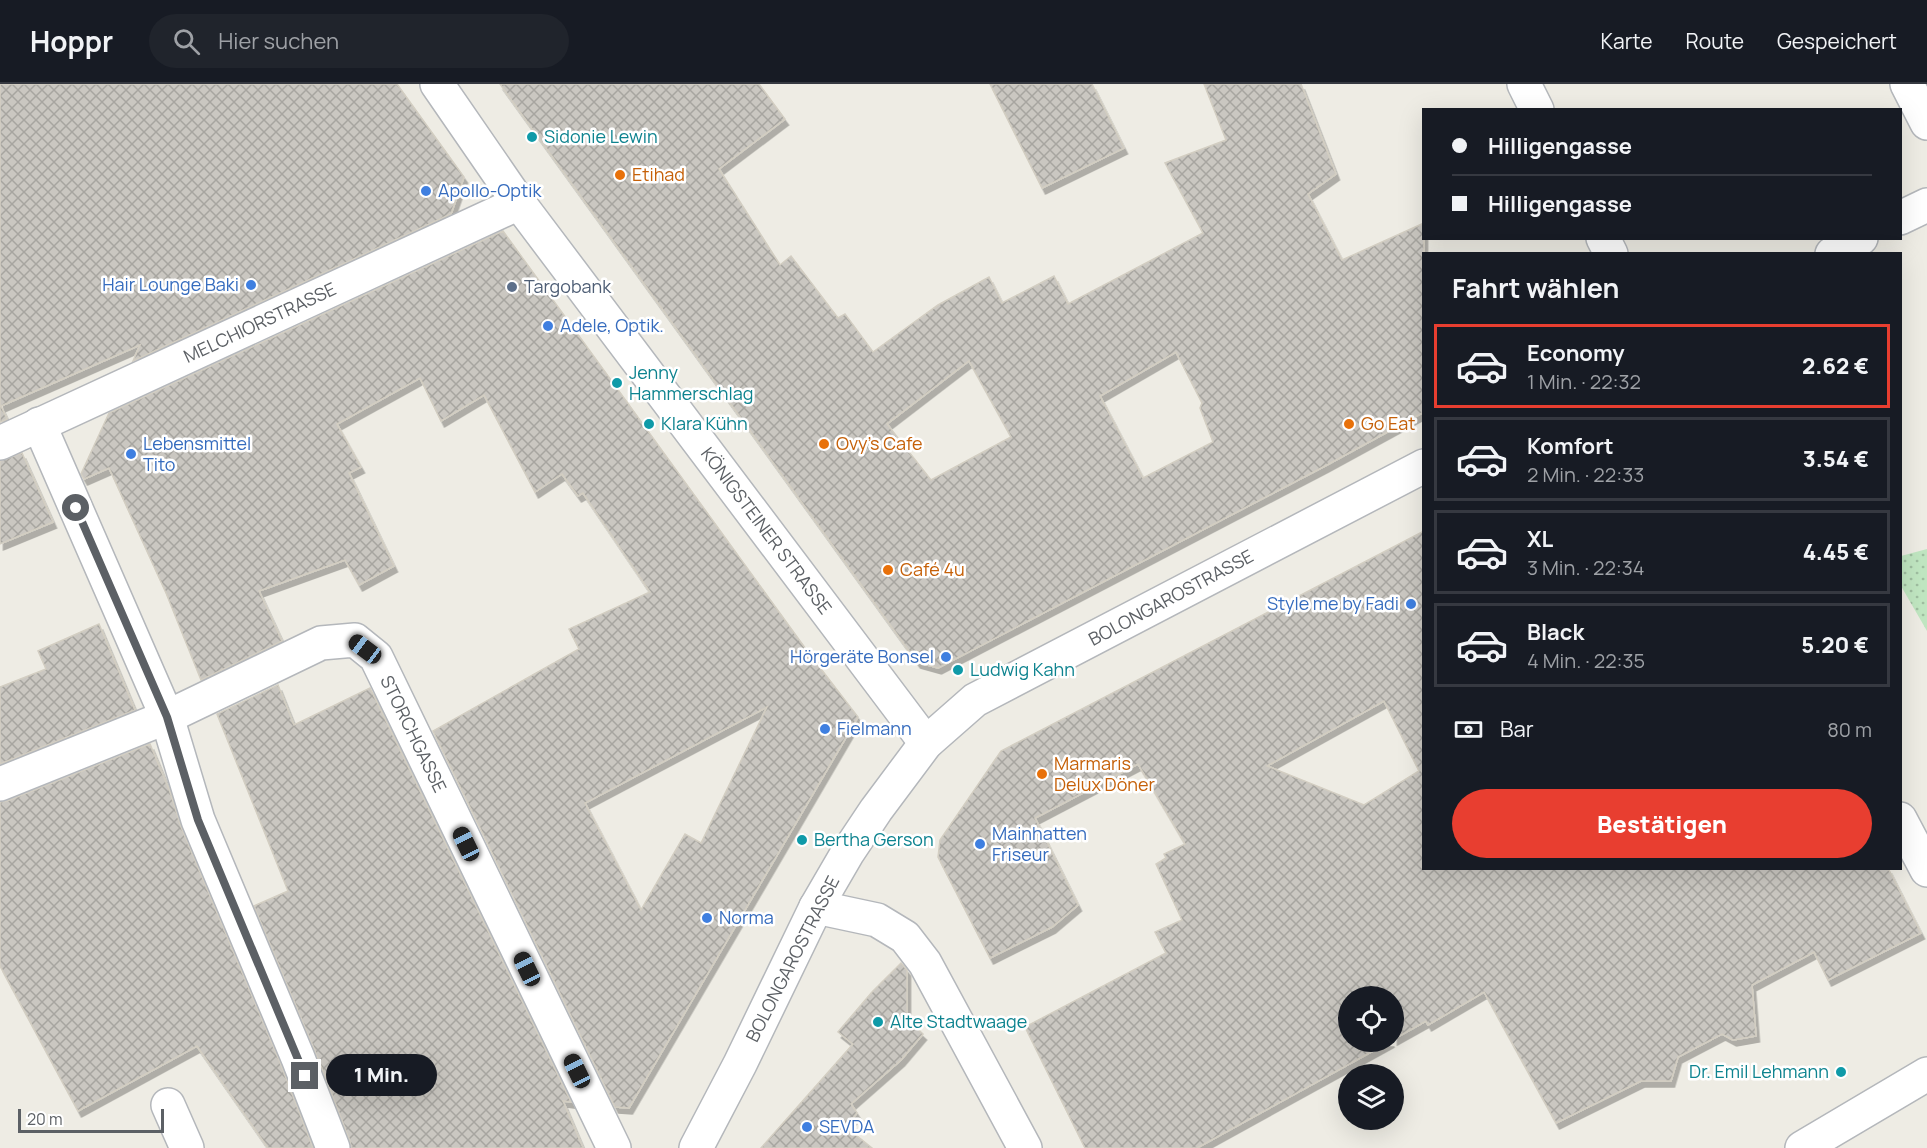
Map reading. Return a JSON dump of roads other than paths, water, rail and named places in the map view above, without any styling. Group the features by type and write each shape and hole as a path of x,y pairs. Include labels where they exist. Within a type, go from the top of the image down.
{"street":[{"name":"KÖNIGSTEINER STRASSE","path":"437,84 519,203 926,743"},
{"path":"1524,84 1536,108"},
{"path":"1907,84 1927,123"},
{"name":"MELCHIORSTRASSE","path":"0,442 519,203"},
{"path":"1902,217 1927,205"},
{"path":"1836,252 1857,240"},
{"path":"39,424 167,717 198,820 298,1058 333,1148"},
{"name":"BOLONGAROSTRASSE","path":"696,1148 816,908 876,810 926,743 975,700 1422,467"},
{"name":"STORCHGASSE","path":"0,784 167,717 321,643 354,640 376,657 614,1148"},
{"path":"1902,823 1927,870"},
{"path":"816,908 877,920 904,937 925,963 1025,1148"},
{"path":"1802,1148 1927,1074"},
{"path":"168,1105 187,1148"}],"place":[{"name":"Sidonie Lewin","path":"532,137"},
{"name":"Etihad","path":"620,175"},
{"name":"Apollo-Optik","path":"426,191"},
{"name":"Hair Lounge Baki","path":"251,285"},
{"name":"Targobank","path":"512,287"},
{"name":"Adele, Optik.","path":"548,326"},
{"name":"Jenny Hammerschlag","path":"617,383"},
{"name":"Klara Kühn","path":"649,424"},
{"name":"Go Eat","path":"1349,424"},
{"name":"Ovy's Cafe","path":"824,444"},
{"name":"Lebensmittel Tito","path":"131,454"},
{"name":"Café 4u","path":"888,570"},
{"name":"Style me by Fadi","path":"1411,604"},
{"name":"Hörgeräte Bonsel","path":"946,657"},
{"name":"Ludwig Kahn","path":"958,670"},
{"name":"Fielmann","path":"825,729"},
{"name":"Marmaris Delux Döner","path":"1042,774"},
{"name":"Bertha Gerson","path":"802,840"},
{"name":"Mainhatten Friseur","path":"980,844"},
{"name":"Norma","path":"707,918"},
{"name":"Alte Stadtwaage","path":"878,1022"},
{"name":"Dr. Emil Lehmann","path":"1841,1072"},
{"name":"SEVDA","path":"807,1127"}]}
